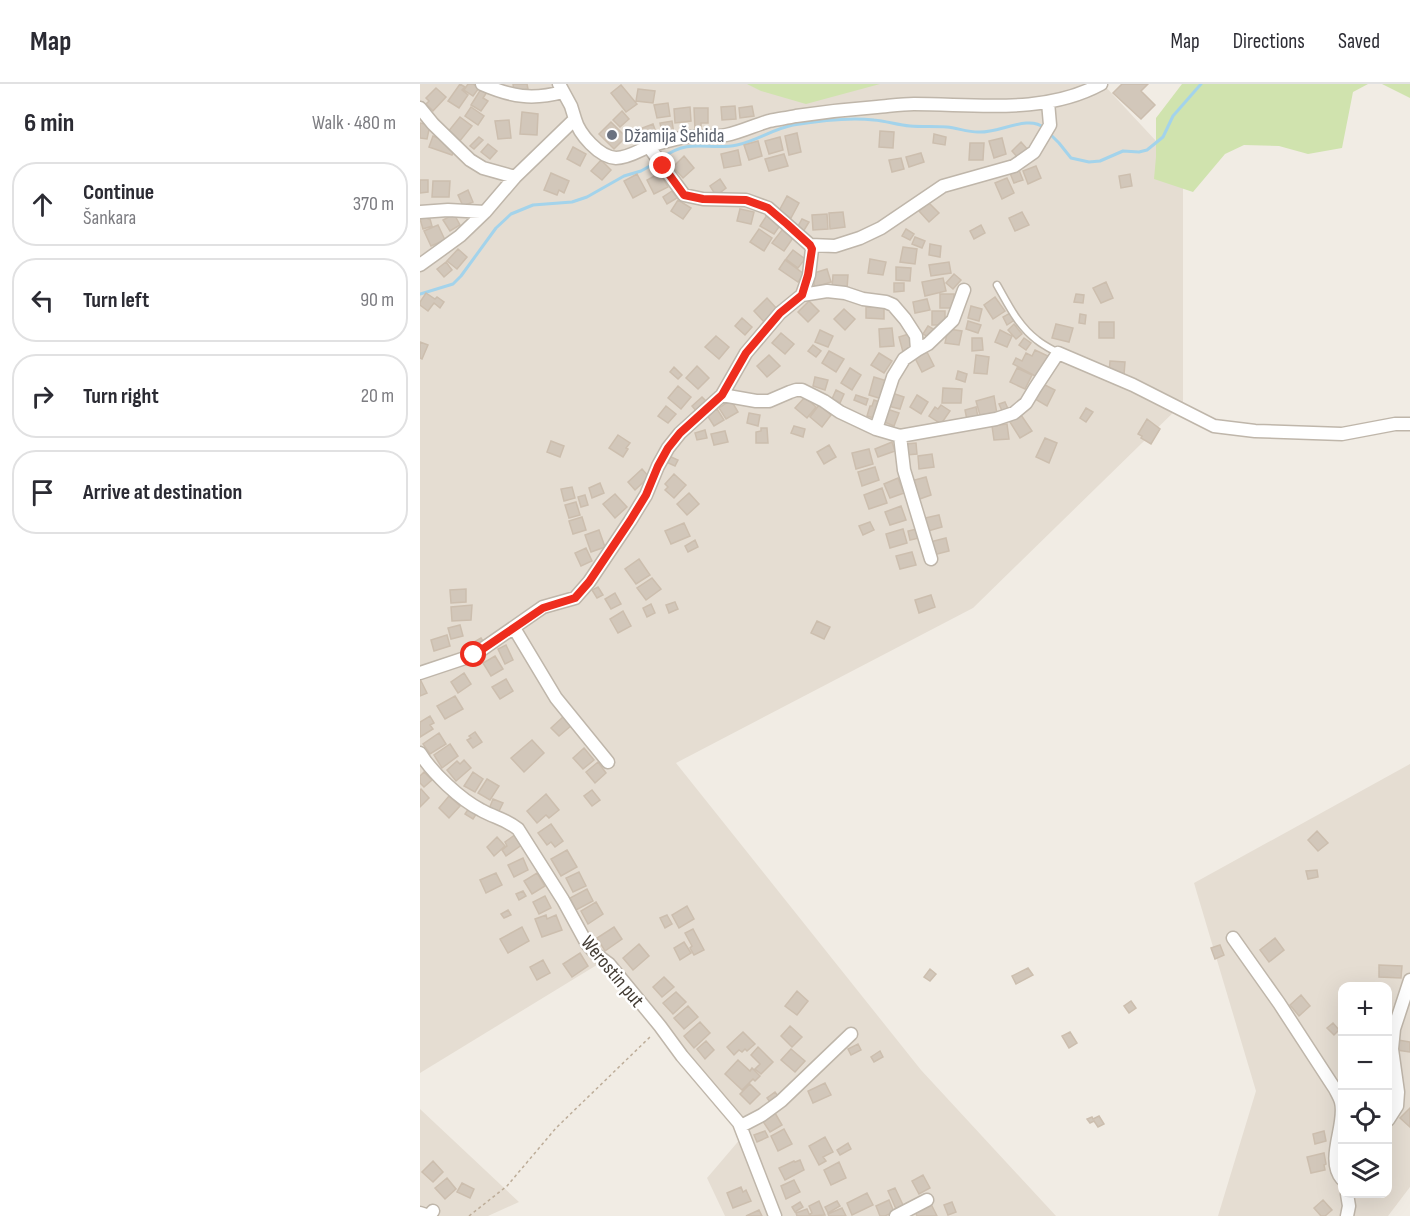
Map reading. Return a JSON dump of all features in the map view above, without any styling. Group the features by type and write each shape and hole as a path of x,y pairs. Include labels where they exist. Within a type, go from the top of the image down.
{"street":[{"path":"482,84 511,95 532,98 548,96 561,88 581,132 601,152 615,158 637,152 656,157 684,195 703,199 746,200 768,208 812,249 802,295"},
{"path":"656,157 683,137 725,135 768,121 841,110 912,104 981,107 1024,105 1048,102 1087,92 1101,84"},
{"path":"810,245 835,246 860,238 881,228 943,186 1014,166 1034,152 1050,125 1048,102"},
{"path":"420,108 470,160 483,168 515,177"},
{"path":"420,265 460,236 485,212 515,177 575,119"},
{"path":"420,212 448,210 485,212"},
{"path":"876,429 893,377 904,359 928,344 953,320 964,290"},
{"path":"420,673 474,655 543,608 575,598 589,582 630,521 646,495 668,448 680,433 722,395 746,353 780,313 802,295 827,291 893,305 916,336 917,350"},
{"path":"722,395 756,402 769,402 796,390 802,390 876,429 900,436 996,419 1014,413 1026,403 1058,353 1133,385 1214,426 1255,431 1342,434 1395,424 1410,424"},
{"path":"900,436 904,470 931,559"},
{"path":"514,628 556,698 608,762"},
{"name":"Werostin put","path":"420,753 454,791 480,810 508,821 518,829 563,900 586,944 609,964 741,1126 776,1216"},
{"path":"1233,938 1279,1003 1335,1089 1341,1102 1336,1158 1338,1169"},
{"path":"1392,1113 1396,1106 1398,1092 1392,1049 1394,1029 1410,980"},
{"path":"741,1126 762,1115 781,1101 851,1034"},
{"path":"1347,1216 1348,1198"},
{"path":"896,1216 927,1200"},
{"path":"420,1213 429,1215 433,1210"}],"lane":[{"path":"997,285 1012,313 1025,329 1036,340 1058,353"}],"path":[{"path":"469,1216 507,1186 556,1128 660,1026"}],"shaded area":[{"path":"420,84 1103,84 1183,170 1183,403 973,608 676,763 921,1070 1056,1216 725,1216 707,1178 742,1137 743,1123 605,960 420,1073"},
{"path":"1410,764 1410,1187 1388,1216 1218,1216 1256,1091 1194,883"},
{"path":"420,1109 519,1202 488,1216 420,1216"}],"green space":[{"path":"747,84 880,84 806,104 761,91"},
{"path":"1182,84 1368,84 1353,92 1342,148 1308,154 1279,146 1244,145 1225,154 1193,192 1154,179 1156,118"},
{"path":"1382,84 1410,84 1410,98"}],"building":[{"path":"460,84 465,87 462,90 468,95 459,108 448,101"},
{"path":"468,84 479,88 473,96 464,90"},
{"path":"513,84 527,84 528,89 514,92"},
{"path":"1122,84 1148,84 1141,91 1155,105 1141,119 1113,93"},
{"path":"621,85 637,104 626,112 611,93"},
{"path":"436,88 446,97 433,111 426,104 429,101 426,98"},
{"path":"481,89 487,92 483,98 488,101 481,111 471,105"},
{"path":"638,89 655,91 653,103 636,101"},
{"path":"668,103 670,116 657,118 654,105"},
{"path":"735,106 736,119 722,120 721,107"},
{"path":"752,106 754,116 740,118 739,108"},
{"path":"471,107 484,116 478,125 465,116"},
{"path":"690,107 691,121 675,123 674,109"},
{"path":"694,108 708,108 708,123 701,123 701,130 695,130"},
{"path":"622,111 629,119 620,127 613,120"},
{"path":"522,112 538,114 537,135 520,134"},
{"path":"460,117 472,126 459,142 447,133"},
{"path":"509,120 511,138 498,139 495,121"},
{"path":"672,121 674,134 663,137 660,123"},
{"name":"Džamija Šehida","path":"611,122 626,137 614,149 599,134"},
{"path":"420,123 430,125 427,139 420,138"},
{"path":"653,124 657,135 640,141 637,130"},
{"path":"880,131 894,132 893,148 879,147"},
{"path":"797,133 801,152 789,155 785,136"},
{"path":"934,134 946,137 945,145 933,143"},
{"path":"433,136 448,142 455,148 452,155 429,147"},
{"path":"479,137 483,140 474,149 470,146"},
{"path":"780,137 783,150 769,154 765,141"},
{"path":"1002,138 1006,154 994,158 989,141"},
{"path":"758,141 762,156 749,160 744,145"},
{"path":"1021,142 1028,150 1018,158 1012,151"},
{"path":"970,143 984,143 983,160 969,160"},
{"path":"488,144 497,151 490,159 481,152"},
{"path":"573,147 586,154 580,166 567,159"},
{"path":"738,150 741,165 724,168 721,154"},
{"path":"921,153 924,162 909,167 906,157"},
{"path":"784,154 788,166 769,171 765,159"},
{"path":"684,156 694,168 683,178 673,167"},
{"path":"901,158 904,169 892,172 889,160"},
{"path":"601,160 611,170 602,180 591,171"},
{"path":"1036,166 1041,178 1028,184 1023,171"},
{"path":"1019,170 1023,180 1014,183 1010,173"},
{"path":"551,173 569,181 564,193 559,190 557,195 544,190"},
{"path":"660,173 668,187 654,194 647,180"},
{"path":"637,174 646,191 633,198 624,181"},
{"path":"1130,174 1132,186 1121,188 1119,176"},
{"path":"1007,178 1014,193 1002,199 995,183"},
{"path":"720,179 726,188 716,196 710,186"},
{"path":"420,180 428,180 428,192 420,193"},
{"path":"433,181 450,181 449,197 432,197"},
{"path":"468,190 473,202 463,206 458,195"},
{"path":"672,191 677,198 667,204 663,197"},
{"path":"787,196 799,203 791,218 779,211"},
{"path":"678,200 691,208 683,219 671,211"},
{"path":"929,203 939,213 929,222 919,211"},
{"path":"740,209 754,212 751,224 737,221"},
{"path":"843,212 845,227 830,229 829,213"},
{"path":"1022,212 1029,225 1015,231 1009,218"},
{"path":"454,214 460,225 450,231 443,220"},
{"path":"827,214 828,229 813,230 812,215"},
{"path":"767,215 781,224 774,234 760,226"},
{"path":"427,217 432,226 423,229 420,219"},
{"path":"802,219 809,222 803,232 797,228"},
{"path":"438,225 445,240 431,246 424,231"},
{"path":"981,225 985,233 974,239 970,231"},
{"path":"759,229 772,238 764,251 750,242"},
{"path":"906,229 914,234 910,240 902,236"},
{"path":"782,230 793,238 784,251 772,243"},
{"path":"915,237 925,241 922,248 912,244"},
{"path":"930,244 941,246 940,257 929,255"},
{"path":"903,247 917,249 915,264 900,262"},
{"path":"458,249 467,257 457,269 447,261"},
{"path":"793,250 805,259 798,268 786,259"},
{"path":"870,259 886,262 883,275 868,273"},
{"path":"785,260 804,274 798,282 779,269"},
{"path":"446,262 452,270 444,277 437,269"},
{"path":"949,262 951,273 931,276 929,265"},
{"path":"896,267 911,268 910,281 896,280"},
{"path":"827,269 831,282 815,287 811,274"},
{"path":"954,274 961,280 953,289 946,283"},
{"path":"833,275 848,275 847,289 832,288"},
{"path":"943,278 946,291 925,296 922,282"},
{"path":"1106,282 1113,298 1101,303 1093,288"},
{"path":"894,283 904,283 904,291 894,292"},
{"path":"426,293 444,302 440,308 434,303 428,311 420,305"},
{"path":"940,294 954,294 954,308 940,308"},
{"path":"1076,294 1084,295 1083,303 1074,302"},
{"path":"995,297 1005,311 993,319 984,305"},
{"path":"767,298 778,310 765,323 754,311"},
{"path":"927,299 930,310 915,313 913,302"},
{"path":"809,301 819,311 808,322 798,312"},
{"path":"971,306 982,309 979,321 968,318"},
{"path":"866,307 884,307 884,319 866,318"},
{"path":"844,309 855,319 845,330 834,319"},
{"path":"932,311 945,311 945,325 932,325"},
{"path":"1012,312 1016,319 1007,325 1003,317"},
{"path":"1080,314 1086,315 1085,324 1079,323"},
{"path":"742,318 752,327 745,335 735,326"},
{"path":"968,321 981,325 978,333 966,329"},
{"path":"1099,322 1114,322 1114,338 1099,338"},
{"path":"1014,324 1022,334 1016,339 1008,330"},
{"path":"1056,324 1073,328 1069,342 1052,338"},
{"path":"928,326 935,330 930,338 923,334"},
{"path":"892,328 894,346 880,347 879,329"},
{"path":"948,329 962,331 959,345 945,343"},
{"path":"820,330 833,336 828,347 815,342"},
{"path":"1000,330 1012,336 1007,347 995,342"},
{"path":"781,333 794,344 785,354 772,343"},
{"path":"912,333 916,349 903,352 899,337"},
{"path":"716,336 729,347 719,359 705,347"},
{"path":"972,338 982,338 983,350 972,351"},
{"path":"1024,338 1031,343 1026,350 1019,345"},
{"path":"420,342 428,345 422,359 420,358"},
{"path":"813,345 821,351 816,357 808,351"},
{"path":"1035,350 1048,356 1037,377 1013,364 1016,358 1022,361 1026,353 1032,356"},
{"path":"829,351 844,359 836,372 822,363"},
{"path":"927,352 934,366 922,372 915,358"},
{"path":"879,353 892,361 884,373 871,365"},
{"path":"769,355 780,366 767,377 757,366"},
{"path":"976,355 989,357 987,374 974,373"},
{"path":"1110,361 1125,362 1124,375 1109,374"},
{"path":"697,366 709,378 698,389 686,378"},
{"path":"674,367 682,375 678,379 670,372"},
{"path":"850,368 861,375 852,390 841,383"},
{"path":"1017,368 1032,375 1025,389 1010,382"},
{"path":"958,371 967,374 965,382 956,379"},
{"path":"815,377 828,380 825,390 813,386"},
{"path":"874,377 887,381 882,399 869,395"},
{"path":"1043,384 1055,390 1047,406 1035,399"},
{"path":"678,386 691,397 681,409 668,398"},
{"path":"943,388 962,389 961,403 942,403"},
{"path":"836,390 844,394 840,403 832,399"},
{"path":"892,393 904,397 900,409 888,406"},
{"path":"856,395 868,399 866,405 854,400"},
{"path":"917,395 928,402 921,414 910,407"},
{"path":"994,396 997,414 981,419 976,401"},
{"path":"702,397 707,402 697,412 692,406"},
{"path":"805,397 816,407 807,418 795,408"},
{"path":"731,400 738,412 726,419 719,408"},
{"path":"874,400 882,403 877,419 867,416"},
{"path":"1005,402 1009,411 1003,413 999,404"},
{"path":"819,405 831,415 822,427 810,417"},
{"path":"941,405 950,411 941,424 929,416 935,407 938,409"},
{"path":"666,406 676,414 668,423 658,416"},
{"path":"976,407 978,417 967,420 965,410"},
{"path":"1086,408 1093,412 1086,422 1080,418"},
{"path":"717,409 724,420 714,426 707,415"},
{"path":"887,409 899,413 894,426 882,421"},
{"path":"749,413 760,415 758,426 747,423"},
{"path":"1021,415 1032,431 1020,438 1010,422"},
{"path":"1147,419 1160,429 1151,444 1138,434"},
{"path":"1007,424 1009,439 994,440 992,426"},
{"path":"794,426 805,429 803,437 791,433"},
{"path":"761,428 767,428 768,443 756,443 756,432 761,431"},
{"path":"705,430 707,438 697,440 695,433"},
{"path":"725,431 728,442 714,445 711,434"},
{"path":"618,435 630,443 623,457 609,448"},
{"path":"1045,438 1057,443 1049,463 1036,457"},
{"path":"551,441 564,446 560,457 547,452"},
{"path":"892,442 895,451 878,457 875,449"},
{"path":"916,443 917,454 906,455 906,444"},
{"path":"829,445 836,457 824,464 817,452"},
{"path":"869,449 873,464 856,469 852,453"},
{"path":"932,454 934,467 919,469 918,456"},
{"path":"669,456 678,460 675,466 666,462"},
{"path":"875,467 879,480 862,486 858,472"},
{"path":"642,469 649,477 635,490 628,482"},
{"path":"674,474 686,485 674,498 665,490 668,487 665,484"},
{"path":"926,477 931,495 917,500 911,481"},
{"path":"898,478 904,493 890,498 884,484"},
{"path":"600,483 604,493 592,498 589,488"},
{"path":"572,487 575,498 564,501 561,489"},
{"path":"882,488 887,503 869,509 864,495"},
{"path":"689,493 699,504 687,515 677,504"},
{"path":"615,494 627,507 615,518 603,504"},
{"path":"585,495 588,505 581,507 578,497"},
{"path":"576,502 580,515 569,518 565,505"},
{"path":"901,506 906,520 890,525 885,512"},
{"path":"939,515 942,527 928,531 925,518"},
{"path":"582,517 586,530 573,534 569,521"},
{"path":"870,522 874,530 863,535 859,526"},
{"path":"684,523 690,536 671,544 665,531"},
{"path":"903,529 907,543 890,548 886,534"},
{"path":"917,529 919,538 910,540 908,531"},
{"path":"599,530 605,547 591,552 585,535"},
{"path":"946,538 949,551 933,555 930,542"},
{"path":"695,540 698,547 688,552 685,546"},
{"path":"586,548 592,561 581,566 575,553"},
{"path":"912,552 916,565 900,569 896,556"},
{"path":"639,559 650,575 636,584 625,569"},
{"path":"652,578 661,589 646,600 637,588"},
{"path":"598,587 603,595 597,598 592,590"},
{"path":"466,589 466,602 451,603 450,590"},
{"path":"615,593 621,604 611,609 605,599"},
{"path":"931,595 935,607 919,613 915,600"},
{"path":"675,602 678,609 669,613 666,605"},
{"path":"651,604 655,613 647,617 643,608"},
{"path":"472,605 471,620 452,621 451,607"},
{"path":"623,611 631,626 618,633 610,619"},
{"path":"817,621 830,627 824,639 811,633"},
{"path":"460,625 463,636 451,639 448,628"},
{"path":"447,635 450,646 434,651 431,640"},
{"path":"481,638 485,644 478,649 474,642"},
{"path":"506,645 513,660 505,664 498,649"},
{"path":"495,656 503,669 491,676 483,663"},
{"path":"464,673 471,684 458,693 451,682"},
{"path":"420,679 427,693 420,696"},
{"path":"506,679 513,691 500,699 492,687"},
{"path":"455,696 463,709 445,719 437,706"},
{"path":"430,716 434,723 430,725 433,729 420,737 420,722"},
{"path":"564,716 572,725 559,736 551,728"},
{"path":"475,732 482,742 473,748 467,740"},
{"path":"439,733 446,744 430,754 423,744"},
{"path":"532,740 544,753 524,772 511,758"},
{"path":"450,744 458,756 442,768 434,755"},
{"path":"584,748 594,760 583,769 573,758"},
{"path":"464,760 471,768 456,781 447,770 457,761 460,764"},
{"path":"598,762 606,773 595,783 586,772"},
{"path":"424,772 432,780 424,787 420,783 420,776"},
{"path":"473,772 483,779 475,792 464,786"},
{"path":"487,779 499,786 490,800 478,793"},
{"path":"420,790 429,798 420,807"},
{"path":"592,790 600,800 592,806 584,796"},
{"path":"546,794 559,810 549,818 546,815 537,823 527,811"},
{"path":"449,796 460,806 449,818 439,808"},
{"path":"493,799 503,803 498,813 489,809"},
{"path":"469,808 477,813 473,819 465,814"},
{"path":"551,824 563,841 555,847 551,842 547,845 538,833"},
{"path":"1317,831 1328,843 1318,851 1308,840"},
{"path":"516,834 523,844 506,856 502,850 507,846 505,842"},
{"path":"497,837 505,846 494,856 487,847"},
{"path":"567,850 577,867 561,876 551,859"},
{"path":"523,858 528,870 514,877 508,865"},
{"path":"1317,870 1318,877 1308,879 1306,871"},
{"path":"579,872 586,886 573,892 566,878"},
{"path":"496,873 502,885 486,893 480,880"},
{"path":"537,873 545,886 532,894 524,881"},
{"path":"587,889 593,901 576,910 570,898"},
{"path":"523,891 526,896 519,900 516,894"},
{"path":"545,896 551,908 539,914 533,902"},
{"path":"596,902 603,914 588,924 581,911"},
{"path":"687,906 694,919 679,928 672,915"},
{"path":"508,910 511,915 504,918 501,914"},
{"path":"546,915 547,919 556,915 562,930 542,937 535,919"},
{"path":"667,915 672,924 665,928 660,918"},
{"path":"522,927 529,941 508,953 500,939"},
{"path":"614,927 622,939 605,951 597,938"},
{"path":"693,929 704,950 694,955 685,933"},
{"path":"1275,938 1284,950 1269,962 1260,950"},
{"path":"684,942 691,953 680,960 674,948"},
{"path":"639,944 649,956 633,970 623,958"},
{"path":"1220,945 1224,955 1215,959 1211,948"},
{"path":"580,953 588,966 572,977 563,964"},
{"path":"543,960 550,973 537,980 530,967"},
{"path":"1379,965 1402,966 1401,978 1379,977"},
{"path":"1028,968 1033,975 1016,984 1012,976"},
{"path":"930,969 936,974 930,981 924,977"},
{"path":"664,977 674,987 662,997 653,987"},
{"path":"797,991 808,1001 797,1015 785,1006"},
{"path":"676,992 686,1002 673,1014 663,1003"},
{"path":"1301,995 1310,1006 1299,1016 1290,1005"},
{"path":"1131,1001 1136,1008 1129,1013 1124,1006"},
{"path":"688,1006 698,1017 684,1029 674,1018"},
{"path":"700,1022 710,1033 694,1048 684,1036"},
{"path":"1333,1023 1338,1031 1334,1035 1327,1028"},
{"path":"790,1026 802,1037 792,1047 781,1036"},
{"path":"743,1032 755,1044 747,1051 739,1050 734,1055 727,1047"},
{"path":"1070,1032 1077,1043 1069,1048 1062,1036"},
{"path":"1398,1040 1410,1042 1410,1052 1397,1050"},
{"path":"706,1041 714,1050 705,1059 697,1049"},
{"path":"858,1044 861,1050 851,1055 848,1049"},
{"path":"758,1047 773,1062 761,1074 755,1069 760,1064 751,1055"},
{"path":"791,1049 805,1061 795,1072 781,1060"},
{"path":"880,1051 883,1057 874,1062 871,1057"},
{"path":"738,1060 750,1071 752,1068 760,1076 755,1081 753,1079 742,1090 725,1074"},
{"path":"825,1083 831,1095 813,1103 808,1091"},
{"path":"750,1084 760,1094 750,1104 740,1094"},
{"path":"775,1092 778,1096 770,1102 767,1098"},
{"path":"1410,1108 1410,1127 1400,1118"},
{"path":"775,1113 782,1125 770,1132 762,1120"},
{"path":"1099,1116 1104,1124 1098,1127 1094,1121 1090,1123 1087,1119 1092,1117 1093,1119"},
{"path":"784,1129 792,1144 778,1151 771,1136"},
{"path":"765,1131 768,1137 757,1142 754,1135"},
{"path":"1324,1131 1326,1141 1315,1144 1313,1134"},
{"path":"825,1137 833,1152 823,1157 826,1161 819,1165 809,1146"},
{"path":"848,1143 851,1149 840,1155 837,1150"},
{"path":"1324,1153 1325,1170 1311,1173 1307,1157"},
{"path":"800,1160 804,1170 785,1180 779,1168"},
{"path":"433,1161 443,1172 433,1182 422,1172"},
{"path":"839,1162 846,1178 831,1185 824,1170"},
{"path":"923,1175 930,1188 919,1194 912,1181"},
{"path":"447,1178 456,1189 445,1199 435,1188"},
{"path":"794,1180 800,1192 786,1199 781,1186"},
{"path":"462,1183 474,1189 470,1198 457,1192"},
{"path":"741,1187 743,1192 746,1190 751,1201 733,1208 727,1193"},
{"path":"895,1188 903,1205 896,1209 888,1191"},
{"path":"867,1193 873,1205 852,1215 847,1203"},
{"path":"889,1200 894,1212 880,1216 876,1206"},
{"path":"1323,1200 1332,1210 1325,1216 1321,1216 1314,1208"},
{"path":"819,1201 825,1215 811,1216 809,1206"},
{"path":"837,1201 840,1206 828,1213 825,1207"},
{"path":"800,1202 803,1207 795,1212 792,1207"},
{"path":"952,1202 956,1212 948,1215 944,1205"},
{"path":"931,1204 937,1216 917,1216 915,1211"},
{"path":"842,1208 846,1216 829,1216 828,1214"},
{"path":"807,1209 810,1216 797,1216 796,1213"},
{"path":"759,1210 762,1216 746,1216"}],"waterway":[{"path":"1049,133 1071,158 1089,162 1100,161 1123,151 1147,150 1163,137 1173,116 1201,84"},
{"path":"662,158 691,146 737,145 786,127 834,120 865,119 978,132 1030,123 1044,128"},
{"path":"420,294 453,284 496,228 511,214 533,205 572,202 587,197 624,176 641,171 657,162"}],"place":[{"name":"Džamija Šehida","path":"612,135"}],"route":[{"path":"474,655 543,608 575,598 589,582 630,521 646,495 668,448 680,433 722,395 746,353 780,313 802,295 812,249 804,238 768,208 746,200 703,199 684,195 663,166"}]}
